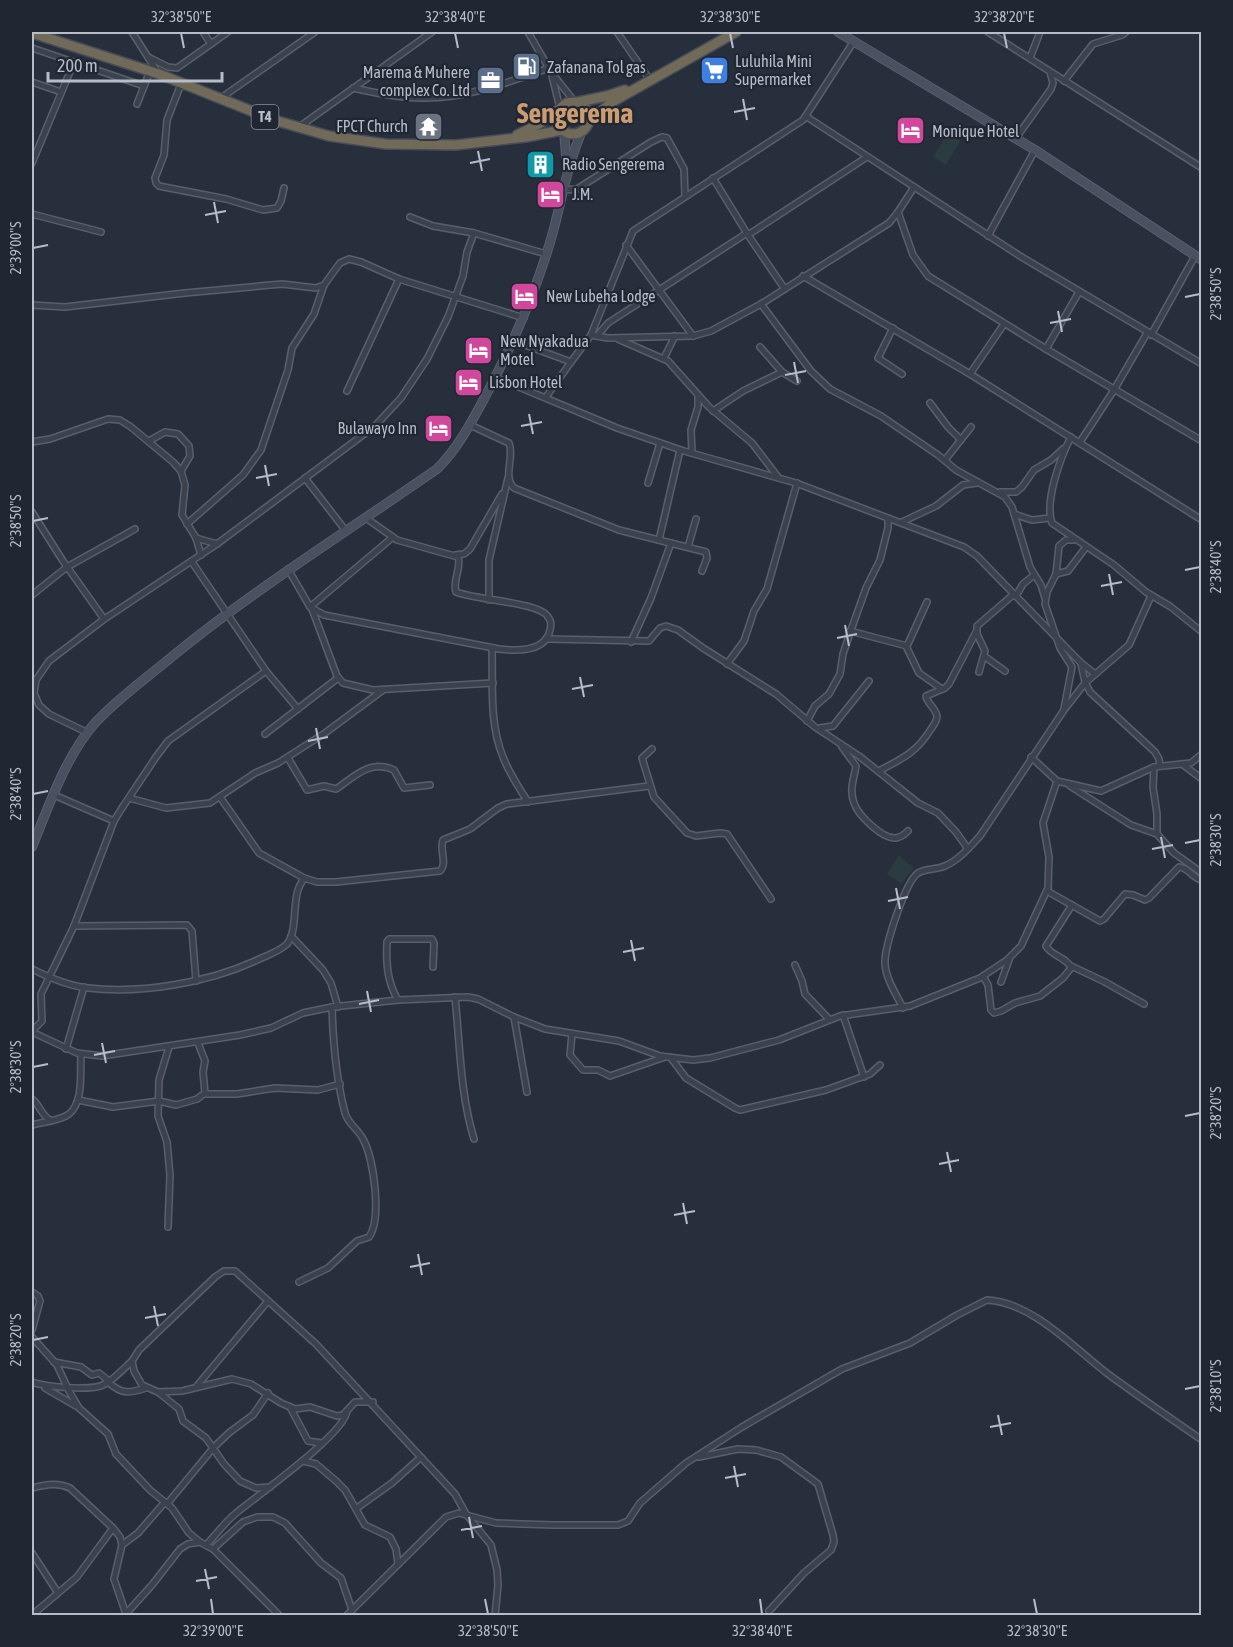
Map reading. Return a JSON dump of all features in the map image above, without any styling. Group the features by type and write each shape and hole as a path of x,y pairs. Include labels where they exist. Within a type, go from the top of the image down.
{"highway":[{"name":"T4","path":"32,33 154,73 297,128 360,142 456,146 563,130 570,133 585,127 612,102 736,32"},
{"name":"T4","path":"510,138 539,124 566,103 607,96 646,82"},
{"path":"576,102 588,111 585,127"},
{"path":"559,109 557,120 563,130"}],"main road":[{"path":"838,32 1016,138 1198,258"},
{"path":"32,848 71,759 94,724 120,699 227,612 437,469 456,449 524,318 546,254 567,172 585,127"},
{"path":"563,130 567,172"}],"street":[{"path":"132,32 150,58 154,73 144,86 138,104"},
{"path":"202,32 211,44"},
{"path":"150,58 168,67 176,68 228,32"},
{"path":"219,99 315,32"},
{"path":"297,128 432,32"},
{"path":"528,32 550,70 576,102"},
{"path":"617,32 646,82"},
{"path":"988,32 1202,168"},
{"path":"1030,58 1040,32"},
{"path":"1016,138 1052,86 1062,80 1093,44 1126,32"},
{"path":"594,336 626,245 635,228 807,117 854,41"},
{"path":"32,48 144,86"},
{"path":"32,164 74,62"},
{"path":"353,88 424,99 459,94 550,70"},
{"path":"550,70 559,109"},
{"path":"1050,72 1052,86"},
{"path":"32,82 61,93"},
{"path":"181,84 167,120 164,155 155,178 156,183 159,186 226,199 263,210 277,208 284,188"},
{"path":"807,117 988,236 1078,292 1202,364"},
{"path":"563,190 577,189 662,137 667,138 684,169 685,196"},
{"path":"988,236 1035,150"},
{"path":"546,398 572,362 608,323 867,157"},
{"path":"713,178 747,234 784,288"},
{"path":"594,336 614,338 693,336 718,328 761,304 889,222 914,187"},
{"path":"898,212 905,236 922,269 936,282 1202,441"},
{"path":"32,214 100,232"},
{"path":"410,217 433,226 474,233 546,254"},
{"path":"88,733 49,714 39,705 32,693 36,680 49,661 104,619 218,544 363,436 401,398 416,378 448,317 463,276 466,252 474,233"},
{"path":"626,245 693,336"},
{"path":"1080,442 1198,258"},
{"path":"188,524 243,475 261,450 288,370 292,348 314,314 324,285 340,263 349,259 362,262 399,279 524,318"},
{"path":"803,276 970,374 1202,520"},
{"path":"347,391 399,279"},
{"path":"32,305 65,307 282,284 311,289 324,285"},
{"path":"1046,349 1078,292"},
{"path":"761,304 811,371 830,389 880,416 964,475 998,492 1008,502 1014,514 1030,567 1045,598 1057,638 1072,667 1064,710"},
{"path":"970,374 1004,324"},
{"path":"893,328 878,358 902,374"},
{"path":"664,358 675,336"},
{"path":"614,338 664,358 711,409 749,439 779,478"},
{"path":"514,341 572,362"},
{"path":"760,347 782,372 797,381"},
{"path":"697,413 711,409 782,372"},
{"path":"495,377 617,428 680,450 797,483 901,522 972,552 1080,662 1095,674"},
{"path":"692,453 691,430 697,413 698,396"},
{"path":"930,403 948,428 961,440"},
{"path":"32,442 108,419 120,420 132,427 181,471 185,484 182,515 196,538 201,555"},
{"path":"470,425 509,443 512,450 509,474 489,560 489,600"},
{"path":"945,460 971,428"},
{"path":"149,441 165,432 178,434 189,446 190,456 181,471"},
{"path":"1071,437 1058,464 1050,518 1055,526 1114,564 1151,596 1171,607 1202,632"},
{"path":"648,483 660,443"},
{"path":"998,492 1016,492 1034,470 1051,460 1066,446"},
{"path":"658,540 680,450"},
{"path":"509,474 510,484 514,488 596,522 706,552 707,558 702,571"},
{"path":"960,487 964,475"},
{"path":"305,477 346,531"},
{"path":"728,664 744,641 753,613 767,590 797,483"},
{"path":"901,522 936,506 960,487 979,483"},
{"path":"451,555 463,554 470,549 506,487"},
{"path":"32,513 104,619"},
{"path":"1014,514 1032,520 1050,518"},
{"path":"311,608 324,615 514,651 529,649 546,639 551,627 549,618 542,610 532,606 489,600 456,592 454,588 459,559 393,537 366,518"},
{"path":"807,721 816,706 828,697 840,674 850,631 866,588 880,560 888,528 888,518"},
{"path":"688,547 696,519"},
{"path":"32,595 67,567 135,529"},
{"path":"311,608 393,537"},
{"path":"196,538 218,544"},
{"path":"1045,598 1056,574 1061,543 1066,540 1075,540"},
{"path":"632,642 671,543"},
{"path":"1056,574 1068,571 1086,547"},
{"path":"192,561 266,671 298,709"},
{"path":"288,569 311,608 338,678 343,683 365,690 493,683"},
{"path":"879,771 919,747 937,718 926,696 949,684 980,623 1015,595 1023,584 1035,575"},
{"path":"903,1008 885,967 890,934 898,911 916,874 945,867 968,849 1001,807 1031,757 1085,682 1129,645 1151,596"},
{"path":"906,646 927,602"},
{"path":"546,639 651,641 660,628 672,627 776,694 815,727 879,771 916,801 941,816 968,849"},
{"path":"850,631 906,646"},
{"path":"976,632 984,649 979,672"},
{"path":"906,646 919,674 942,689"},
{"path":"492,648 494,721 500,748 506,764 528,802"},
{"path":"984,656 1005,671"},
{"path":"1080,662 1085,682 1097,699 1158,754 1153,787 1157,811 1157,834"},
{"path":"266,671 168,741 114,821 74,926 41,994 42,1021 32,1034 81,1054 102,1056 198,1043 262,1030 297,1015 335,1007 455,997 478,999 545,1029 619,1041 669,1057 693,1060 710,1058 779,1040 843,1015 903,1008 953,990 983,976 1010,958 1021,946 1047,891 1050,867 1043,823 1058,781"},
{"path":"265,734 338,678"},
{"path":"815,727 823,729 833,726 869,681"},
{"path":"129,798 159,807 172,808 210,803 255,772 288,758 325,734 382,690"},
{"path":"836,741 856,764 851,783 858,809 874,828 891,837 898,838 908,831"},
{"path":"652,748 642,758 654,797 687,833 696,836 727,834 771,899"},
{"path":"1031,757 1058,781 1104,790 1157,767 1191,763 1202,754"},
{"path":"288,758 308,790 324,786 336,789 358,773 377,766 394,770 404,788 430,785"},
{"path":"1182,764 1202,779"},
{"path":"1067,784 1131,825 1157,834 1174,853 1202,873"},
{"path":"220,797 259,853 304,878 317,882 336,882 440,871 444,864 441,845 443,840 470,829 502,806 649,786"},
{"path":"54,795 114,821"},
{"path":"1047,891 1097,920 1102,920 1123,896 1130,894 1147,899 1179,867 1202,880"},
{"path":"32,969 49,978 84,987 139,988 196,981 224,974 279,950 288,943 298,889 304,878"},
{"path":"1072,904 1046,946 1047,949 1071,966 1144,1004"},
{"path":"74,926 187,924 192,931 196,981"},
{"path":"291,936 323,970 331,983 335,1007 334,1045 347,1119 361,1135 367,1150 376,1192 375,1229 369,1237 357,1241 328,1268 299,1282"},
{"path":"398,1000 391,989 387,970 387,942 389,939 432,939 434,967"},
{"path":"1001,982 1010,958"},
{"path":"795,965 806,994 829,1019"},
{"path":"983,976 988,985 991,1010 997,1012 1015,1003 1040,996 1065,976 1071,966"},
{"path":"66,1048 84,987"},
{"path":"455,997 462,1077 474,1139"},
{"path":"843,1015 864,1077"},
{"path":"514,1017 527,1092"},
{"path":"572,1034 570,1055 583,1070 598,1070 610,1076 669,1057"},
{"path":"198,1043 206,1061 203,1072 205,1094"},
{"path":"168,1227 170,1175 166,1139 158,1116 159,1080 169,1047"},
{"path":"32,1125 69,1114 78,1100 81,1054"},
{"path":"669,1057 686,1078 740,1110 817,1093 864,1077 880,1065"},
{"path":"78,1100 113,1107 159,1101 178,1104 197,1099 205,1094 237,1094 274,1088 318,1090 340,1084"},
{"path":"32,1099 44,1116 50,1120"},
{"path":"35,1383 93,1388 109,1382 214,1277 224,1270 235,1271 316,1344 373,1402 455,1494 466,1514 491,1545 498,1585 495,1616"},
{"path":"32,1292 38,1296 40,1301 32,1330"},
{"path":"346,1616 440,1521 452,1515 466,1514 505,1523 618,1525 628,1521 640,1503 695,1457 742,1427 842,1369 901,1347 984,1301 991,1300 1021,1309 1040,1320 1108,1374 1202,1440"},
{"path":"194,1389 209,1374 268,1301"},
{"path":"32,1337 54,1362 80,1408"},
{"path":"132,1361 138,1381 158,1392 179,1409 183,1421 206,1438 224,1464 240,1481 256,1488 272,1487"},
{"path":"54,1362 77,1366 92,1375 98,1373 117,1390 126,1393 147,1388"},
{"path":"158,1392 194,1389 232,1379 251,1384 290,1407 297,1409 310,1407 337,1416 343,1415 356,1401 373,1402"},
{"path":"35,1383 80,1408 108,1434 116,1454 150,1491 166,1503 189,1533 213,1549 280,1616"},
{"path":"122,1545 138,1533 230,1432 253,1415 268,1394"},
{"path":"290,1407 308,1441 321,1443"},
{"path":"206,1545 233,1516 303,1461 346,1419 347,1410"},
{"path":"695,1457 738,1449 756,1449 780,1457 818,1484 833,1534 834,1542 831,1550 804,1573 769,1611"},
{"path":"357,1508 392,1483 421,1456"},
{"path":"303,1461 316,1464 336,1481 357,1508 368,1527 390,1537 396,1549 398,1564"},
{"path":"32,1488 51,1484 70,1488 120,1537 122,1545 114,1579 125,1615"},
{"path":"213,1549 243,1522 257,1517 273,1517 285,1523 321,1563 341,1578 352,1610"},
{"path":"32,1615 84,1569 113,1528"},
{"path":"125,1615 180,1549 188,1544 200,1542"},
{"path":"32,1553 58,1593"}],"shaded area":[{"path":"948,133 960,141 946,165 933,157"},
{"path":"899,855 914,868 901,884 887,874"}],"place":[{"name":"Zafanana Tol gas","path":"526,67"},
{"name":"Luluhila Mini Supermarket","path":"714,70"},
{"name":"Marema & Muhere complex Co. Ltd","path":"491,81"},
{"name":"FPCT Church","path":"429,126"},
{"name":"Monique Hotel","path":"911,131"},
{"name":"Radio Sengerema","path":"541,164"},
{"name":"J.M.","path":"551,194"},
{"name":"New Lubeha Lodge","path":"525,296"},
{"name":"New Nyakadua Motel","path":"479,350"},
{"name":"Lisbon Hotel","path":"468,382"},
{"name":"Bulawayo Inn","path":"438,428"}],"district":[{"name":"Sengerema","path":"575,113"}]}
